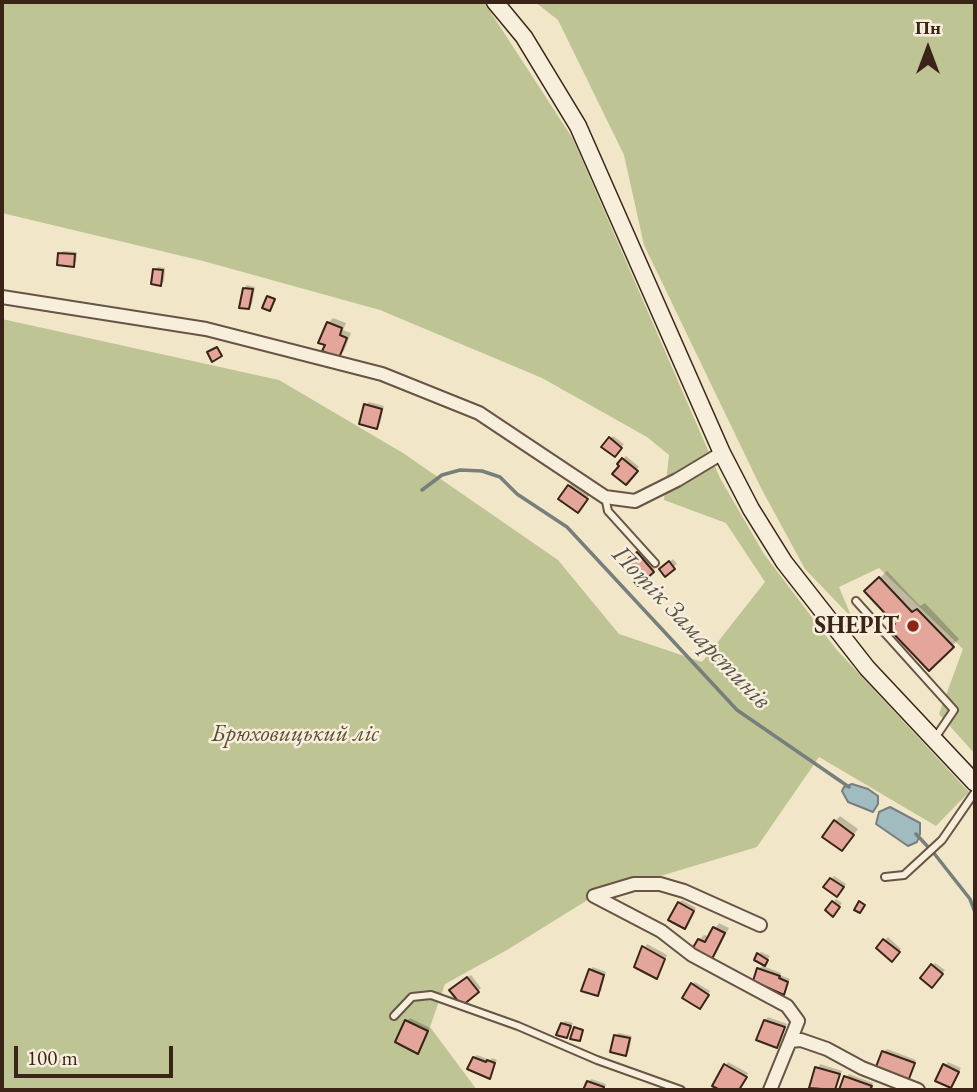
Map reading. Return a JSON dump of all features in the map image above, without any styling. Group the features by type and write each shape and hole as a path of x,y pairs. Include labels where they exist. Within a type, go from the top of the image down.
{"main road":[{"path":"495,2 524,37 578,126 722,453 751,509 784,562 867,668 975,783"}],"street":[{"path":"2,297 206,329 382,374 479,413 605,497 635,501 722,453"},
{"path":"760,925 684,891 660,884 634,884 594,896 662,931 692,955 786,1006 798,1021 770,1090"},
{"path":"790,1041 801,1040 827,1049 862,1068 918,1090"}],"lane":[{"path":"605,497 608,511 655,563"},
{"path":"856,601 954,710 933,740"},
{"path":"885,877 904,875 942,840 975,792"},
{"path":"394,1016 412,997 431,995 681,1090"}],"green space":[{"name":"Брюховицький ліс","path":"2,2 484,2 573,139 720,478 764,554 836,649 969,792 936,826 819,757 757,847 594,896 507,950 445,984 430,1027 477,1090 2,1090 2,319 279,380 403,453 558,560 619,634 702,662 765,582 726,523 664,500 669,455 647,437 542,378 380,310 203,261 2,213"},
{"path":"535,2 975,2 975,754 939,714 963,649 879,568 839,587 852,618 805,569 761,488 644,245 624,155 558,20"}],"water":[{"path":"852,784 868,789 878,796 878,804 873,812 848,802 842,791 844,787"},
{"path":"890,807 920,823 917,842 908,846 876,824 879,812"}],"building":[{"path":"58,253 75,254 74,267 57,265"},
{"path":"153,269 163,270 161,286 151,284"},
{"path":"243,288 253,289 249,309 239,308"},
{"path":"267,296 275,299 270,311 262,308"},
{"path":"327,322 342,328 340,335 347,338 339,358 322,351 325,345 318,343"},
{"path":"217,347 222,356 212,362 207,352"},
{"path":"364,404 382,409 377,429 359,424"},
{"path":"609,437 622,448 615,457 601,447"},
{"path":"622,458 638,471 626,485 612,474"},
{"path":"568,485 588,499 578,513 558,499"},
{"path":"637,552 654,572 638,586 633,580 641,574 628,559"},
{"path":"669,561 675,569 665,577 659,569"},
{"name":"SHEPIT","path":"879,577 912,612 917,609 954,647 929,671 889,629 895,624 864,591"},
{"path":"834,820 854,835 842,851 822,837"},
{"path":"830,878 844,887 837,897 823,887"},
{"path":"832,901 840,907 833,917 825,910"},
{"path":"859,901 865,905 860,913 854,910"},
{"path":"678,902 694,911 685,929 668,920"},
{"path":"713,927 725,933 711,961 691,951 698,939 705,942"},
{"path":"883,939 900,952 892,962 876,948"},
{"path":"642,946 665,959 657,979 634,967"},
{"path":"757,953 768,960 765,966 754,960"},
{"path":"931,964 943,974 932,988 920,978"},
{"path":"757,968 780,976 779,978 788,982 784,995 753,981"},
{"path":"589,969 604,975 598,996 581,991"},
{"path":"467,977 479,992 462,1006 449,990"},
{"path":"691,983 709,995 700,1009 682,998"},
{"path":"405,1020 428,1031 418,1054 395,1042"},
{"path":"764,1020 785,1027 777,1048 756,1040"},
{"path":"561,1023 571,1026 567,1038 556,1035"},
{"path":"574,1027 583,1030 580,1041 570,1039"},
{"path":"614,1035 630,1038 626,1056 610,1052"},
{"path":"882,1051 915,1063 907,1084 874,1072"},
{"path":"473,1057 495,1063 490,1079 467,1069"},
{"path":"724,1064 747,1077 739,1090 720,1090 712,1086"},
{"path":"943,1064 959,1072 951,1088 935,1081"},
{"path":"815,1067 840,1074 835,1090 809,1088"},
{"path":"844,1076 872,1086 870,1090 839,1090"},
{"path":"587,1081 604,1087 603,1090 583,1090"}],"waterway":[{"name":"Потік Замарстинів","path":"422,490 442,475 460,470 482,471 500,477 517,494 567,527 737,710 849,787"},
{"name":"Потік Замарстинів","path":"916,834 929,848"},
{"name":"Потік Замарстинів","path":"933,852 970,899 975,912"}],"place":[{"name":"SHEPIT","path":"913,626"}]}
